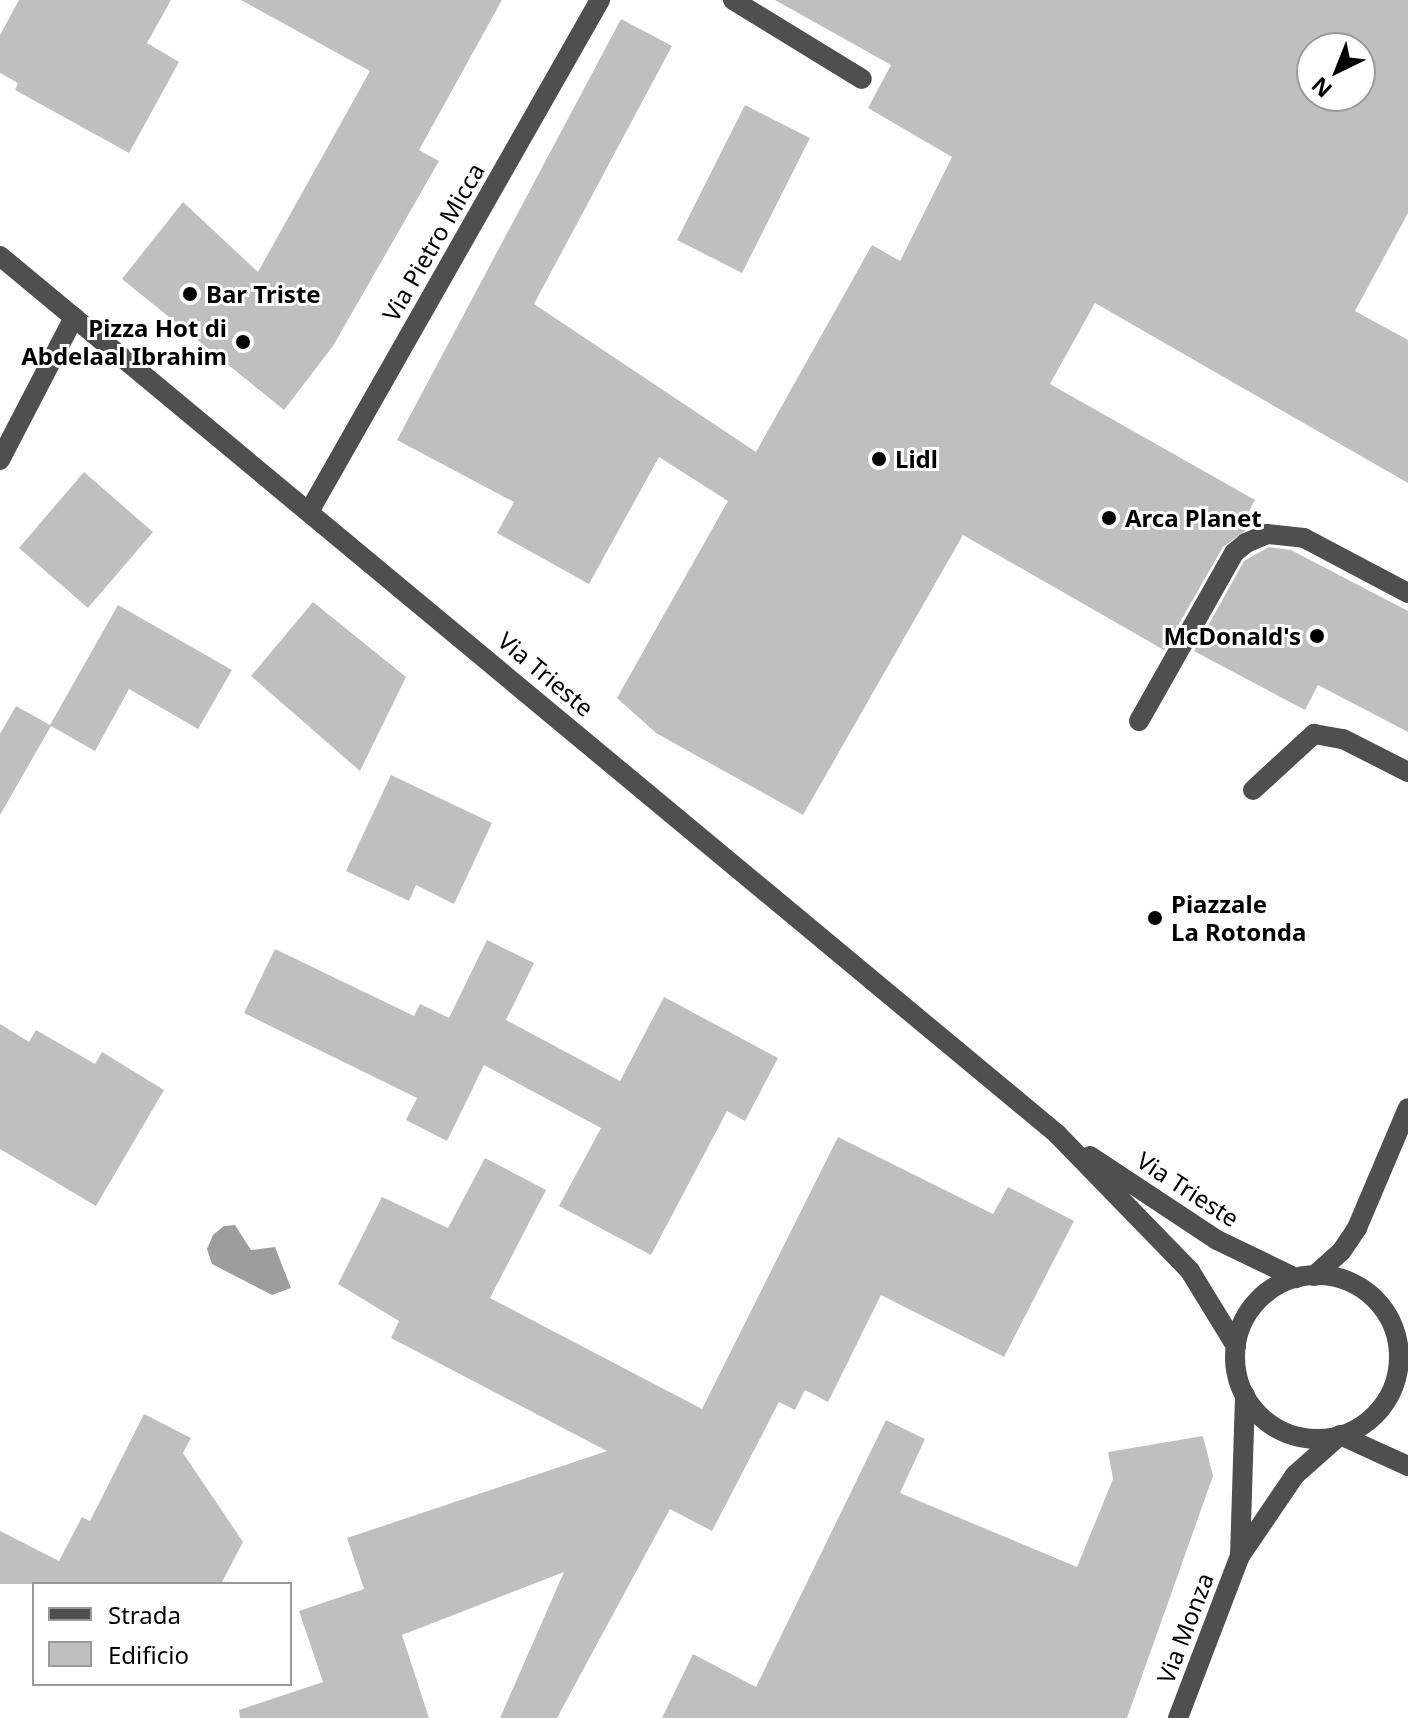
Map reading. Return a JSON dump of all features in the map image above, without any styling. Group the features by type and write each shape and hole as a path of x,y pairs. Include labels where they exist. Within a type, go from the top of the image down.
{"street":[{"name":"Via Pietro Micca","path":"310,510 600,0"},
{"path":"733,0 862,79"},
{"name":"Via Trieste","path":"0,256 310,510 1057,1134 1190,1271 1236,1346"},
{"path":"0,460 74,317"},
{"path":"1139,721 1234,553 1246,543 1267,534 1304,538 1408,593"},
{"path":"1253,790 1314,734 1343,739 1408,772"},
{"path":"1408,1108 1357,1228 1341,1252 1305,1277 1257,1302 1236,1346 1245,1395 1281,1430 1310,1438 1340,1435 1375,1415 1401,1373 1408,1331"},
{"name":"Via Trieste","path":"1057,1134 1217,1240 1305,1277"},
{"path":"1305,1277 1341,1279 1366,1291 1390,1319 1401,1373"},
{"name":"Via Monza","path":"1240,1556 1245,1395"},
{"path":"1340,1435 1408,1466"},
{"name":"Via Monza","path":"1178,1718 1240,1556 1295,1475 1340,1435"}],"shaded area":[{"path":"235,1225 251,1250 275,1247 291,1288 272,1295 212,1264 207,1249 213,1235 224,1226"}],"building":[{"path":"19,0 171,0 147,43 179,62 129,153 15,90 18,83 0,73 0,35"},
{"path":"241,0 502,0 419,150 439,161 333,346 284,410 122,279 183,202 258,272 370,71"},
{"path":"775,0 1408,0 1408,213 1355,311 1408,340 1408,483 1095,303 1050,384 1255,500 1242,524 1249,528 1223,547 1164,650 963,535 803,815 656,733 617,698 728,501 659,457 589,584 497,533 514,502 397,440 621,19 672,46 534,304 756,452 872,245 900,261 952,157 868,108 891,65"},
{"path":"745,105 810,138 742,273 677,240"},
{"path":"84,472 153,532 88,608 19,548"},
{"name":"McDonald's","path":"1269,547 1291,550 1408,611 1408,732 1318,685 1305,710 1194,651 1244,561"},
{"path":"313,602 406,677 360,771 251,676"},
{"path":"118,605 232,670 198,729 129,689 95,751 51,726 0,815 0,734 16,706 50,725"},
{"path":"391,775 492,823 454,904 416,885 409,901 346,871"},
{"path":"487,940 534,963 506,1020 620,1081 664,997 778,1058 745,1121 727,1111 651,1255 559,1206 601,1128 484,1065 447,1141 406,1120 417,1098 244,1013 275,949 414,1016 420,1004 449,1018"},
{"path":"0,1024 29,1042 36,1030 95,1064 102,1052 164,1090 96,1206 0,1149"},
{"path":"838,1137 993,1214 1008,1187 1074,1221 1004,1357 881,1295 828,1402 805,1390 795,1410 779,1402 712,1531 670,1509 557,1718 500,1718 564,1572 402,1635 429,1718 240,1718 239,1710 323,1682 299,1611 364,1589 347,1538 607,1451 391,1338 399,1321 338,1284 382,1197 448,1228 485,1158 546,1190 490,1298 702,1409"},
{"path":"144,1414 191,1438 183,1453 243,1542 222,1582 0,1584 0,1531 59,1561 82,1517 90,1521"},
{"path":"886,1420 925,1439 900,1493 1077,1567 1113,1479 1108,1452 1203,1436 1213,1476 1127,1718 662,1718 693,1654 756,1687"}],"place":[{"name":"Bar Triste","path":"190,294"},
{"name":"Pizza Hot di Abdelaal Ibrahim","path":"243,342"},
{"name":"Lidl","path":"879,459"},
{"name":"Arca Planet","path":"1109,518"},
{"name":"McDonald's","path":"1317,636"},
{"name":"Piazzale La Rotonda","path":"1155,918"}]}
